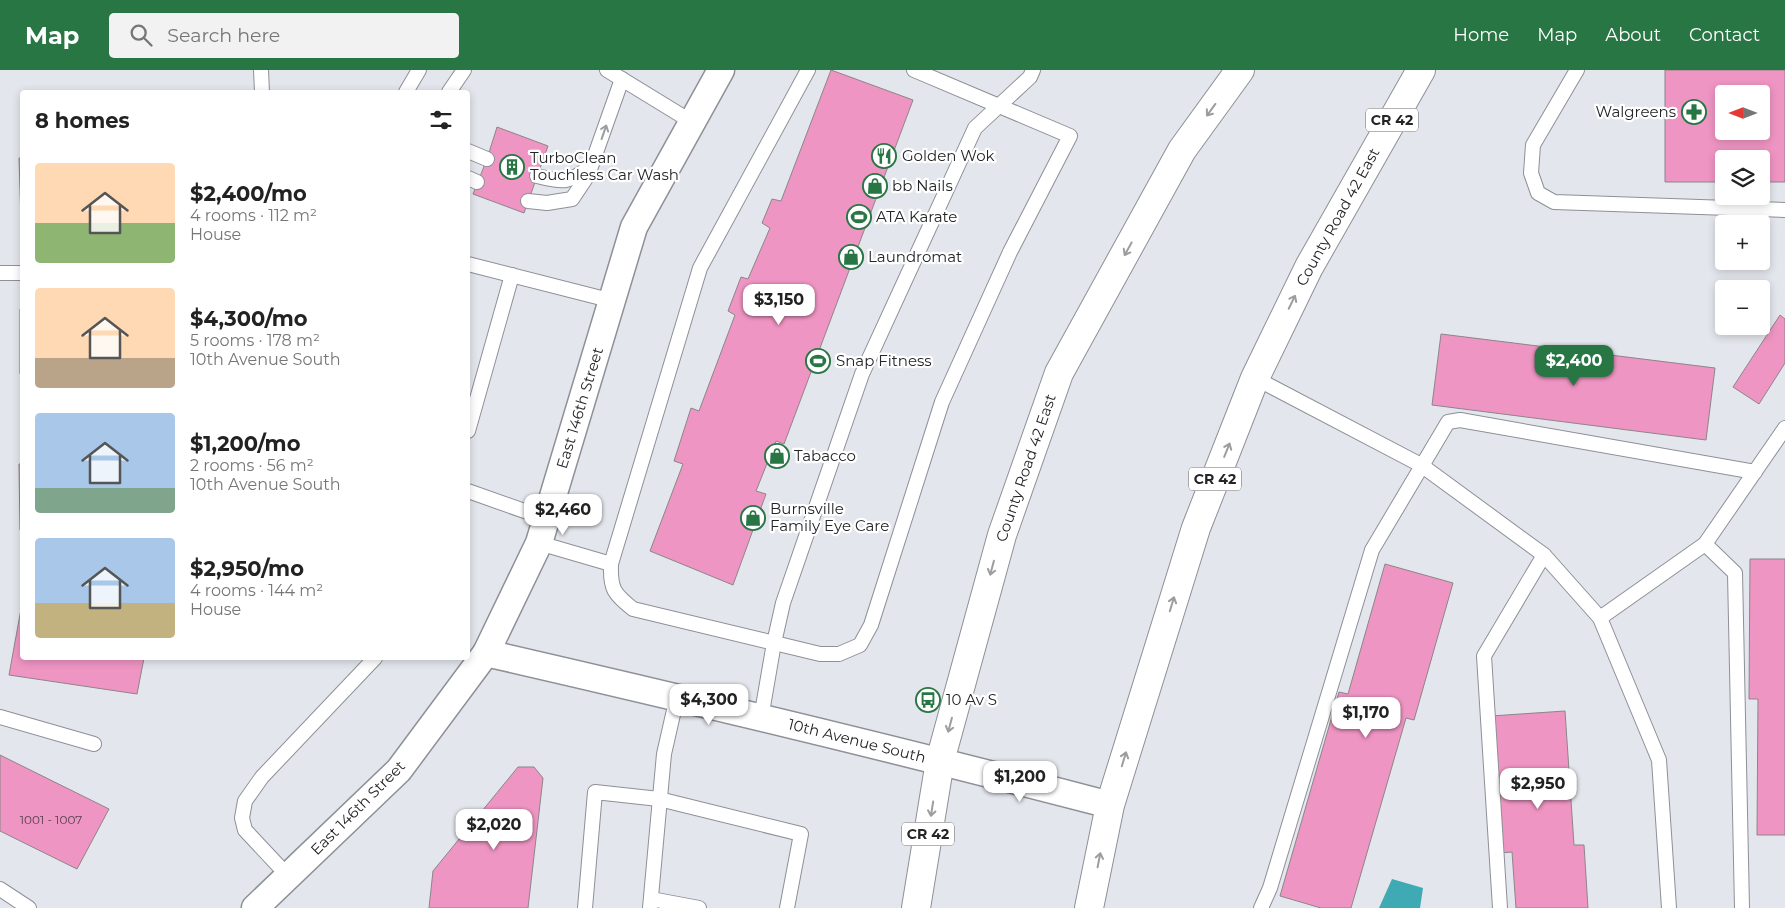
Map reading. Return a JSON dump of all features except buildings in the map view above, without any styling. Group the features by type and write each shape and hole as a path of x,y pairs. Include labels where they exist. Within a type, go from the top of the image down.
{"highway":[{"name":"County Road 42 East","path":"916,908 940,761 1002,535 1059,373 1182,150 1240,70"},
{"name":"County Road 42 East","path":"1090,908 1110,805 1196,528 1255,378 1309,267 1420,70"}],"street":[{"name":"East 146th Street","path":"255,908 399,770 486,653 543,531 634,228 721,70"},
{"name":"10th Avenue South","path":"486,653 940,761 1110,805"}],"lane":[{"path":"262,70 262,90"},
{"path":"407,90 419,70"},
{"path":"450,90 465,70"},
{"path":"460,90 465,70"},
{"path":"608,70 692,122"},
{"path":"808,70 700,268 612,564 610,580 617,596 633,609 820,654 840,654 860,645 871,625 942,402 1010,252 1070,136 914,70"},
{"path":"761,718 783,604 862,374 976,128 1030,77 1033,70"},
{"path":"1577,70 1533,145 1531,173 1538,193 1554,202 1785,210"},
{"path":"528,200 547,203 572,199 588,175 622,79"},
{"path":"470,153 487,159"},
{"path":"537,176 557,181 576,178 592,164"},
{"path":"470,264 612,302"},
{"path":"0,273 20,273"},
{"path":"470,424 512,275"},
{"path":"1255,378 1421,465 1544,555 1600,618 1659,760 1669,908"},
{"path":"1261,908 1270,888 1372,550 1448,422 1460,420 1755,472"},
{"path":"1600,618 1705,544 1785,428"},
{"path":"470,492 543,531 612,564"},
{"path":"1705,544 1735,573 1742,908"},
{"path":"1500,908 1484,656 1544,555"},
{"path":"288,876 246,830 242,818 246,801 262,776 373,660"},
{"path":"677,697 664,754 650,903 699,908"},
{"path":"0,717 94,744"},
{"path":"585,908 595,792 659,800 801,834 787,908"},
{"path":"0,889 29,908"}],"water":[{"path":"1392,879 1423,888 1420,908 1379,908"}],"place":[{"name":"Walgreens","path":"1694,112"},
{"name":"Golden Wok","path":"884,156"},
{"name":"TurboClean Touchless Car Wash","path":"512,167"},
{"name":"bb Nails","path":"875,186"},
{"name":"ATA Karate","path":"859,217"},
{"name":"Laundromat","path":"851,257"},
{"name":"Snap Fitness","path":"818,361"},
{"name":"Tabacco","path":"777,456"},
{"name":"Burnsville Family Eye Care","path":"753,518"},
{"name":"10 Av S","path":"928,700"}]}
